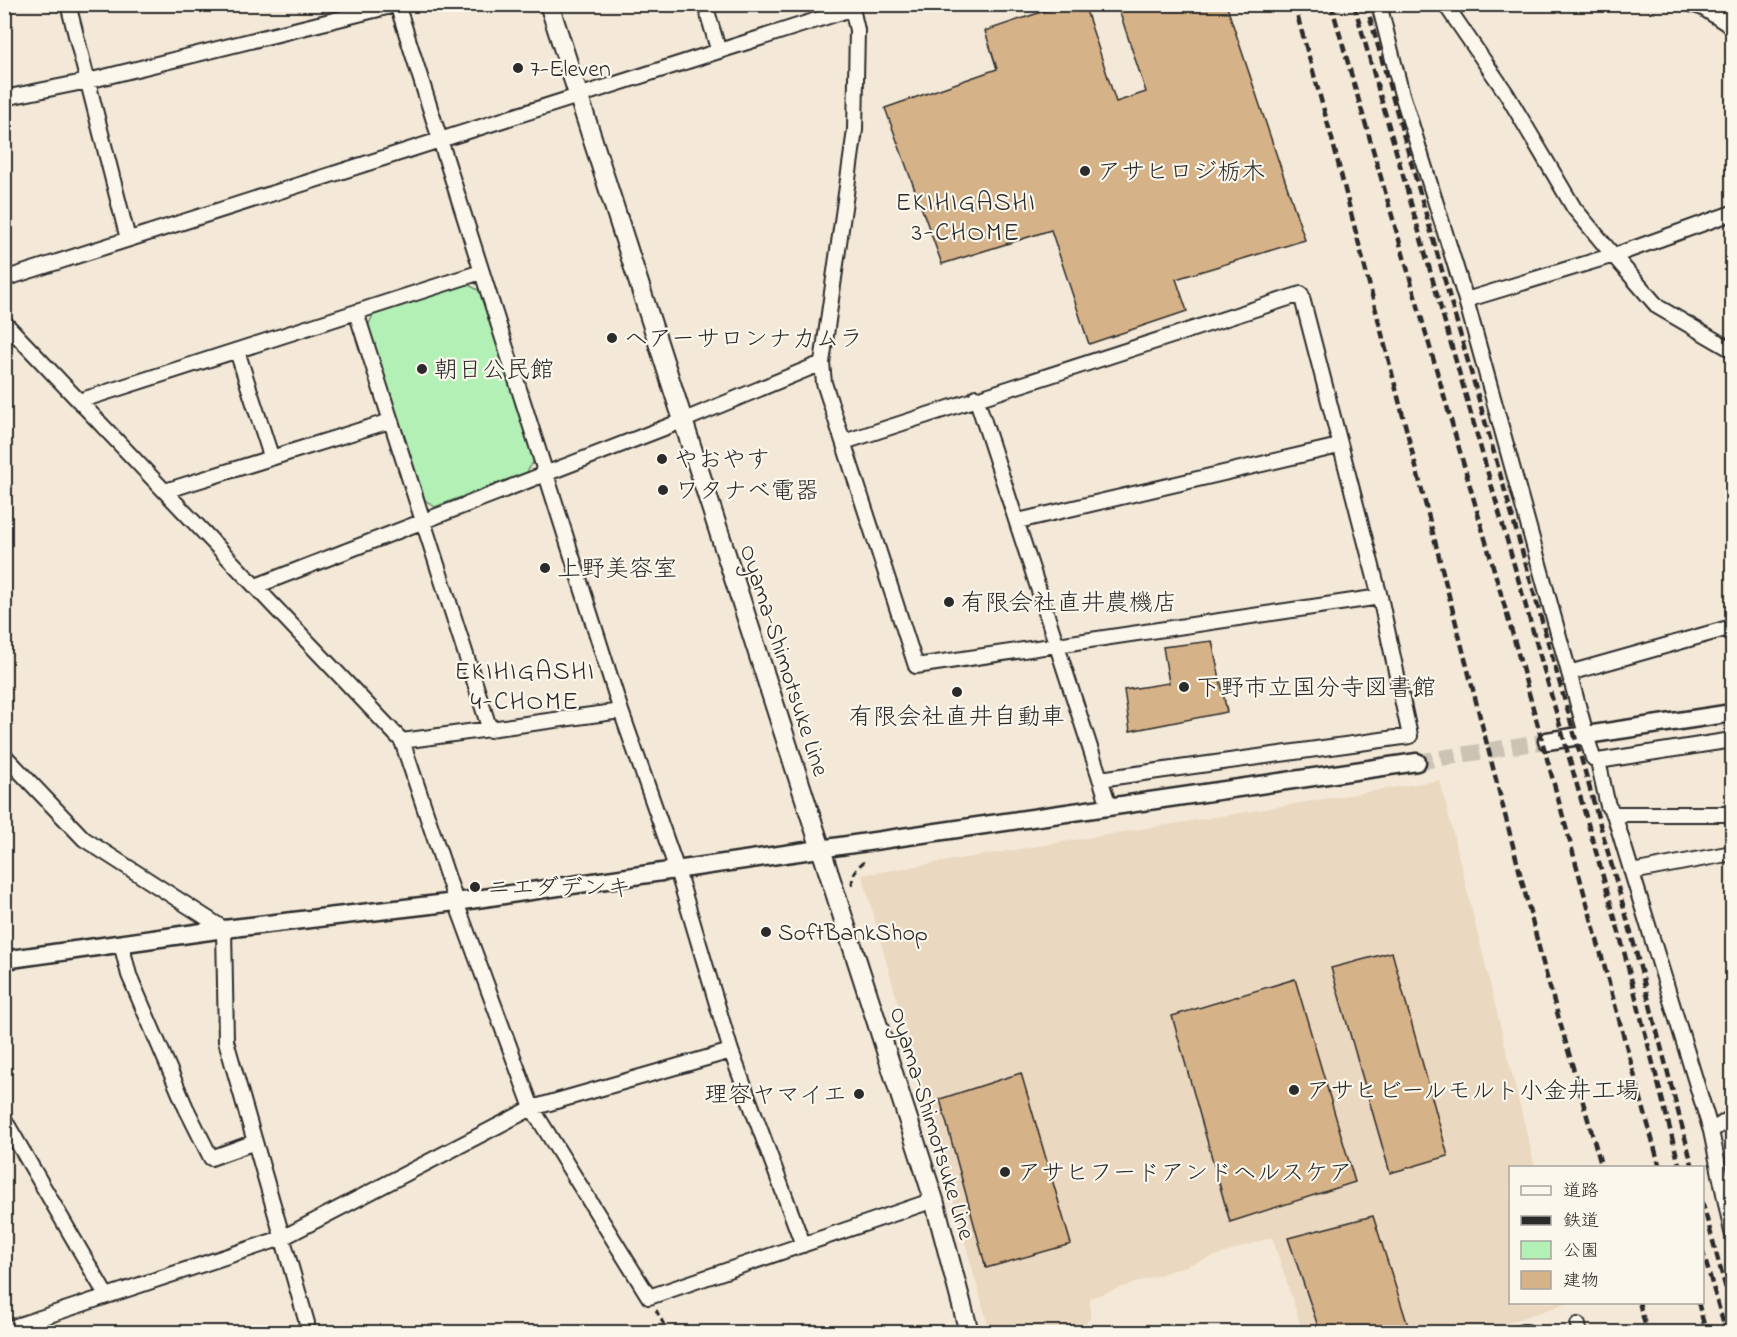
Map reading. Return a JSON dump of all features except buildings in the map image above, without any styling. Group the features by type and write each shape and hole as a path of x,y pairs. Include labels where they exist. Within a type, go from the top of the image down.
{"main road":[{"name":"Oyama-Shimotsuke Line","path":"549,4 934,1200 969,1332"}],"street":[{"path":"68,4 128,239"},
{"path":"705,4 718,50"},
{"path":"1379,4 1401,91 1466,300 1593,758 1598,761 1732,740"},
{"path":"1445,4 1506,93 1574,208 1658,307 1732,350"},
{"path":"1691,4 1703,8 1732,27"},
{"path":"4,98 88,81 398,5 621,711 677,870 731,1051 803,1245"},
{"path":"4,279 851,7 857,30 855,130 822,363 824,382 916,666 1380,597"},
{"path":"1466,300 1613,255 1732,213"},
{"path":"79,401 481,273"},
{"path":"844,442 976,397 1301,294 1380,597 1410,736 1100,779"},
{"path":"356,312 490,730"},
{"path":"4,322 402,741 456,902 532,1108 649,1297 934,1200"},
{"path":"237,351 271,456"},
{"path":"256,586 682,421 822,363"},
{"path":"976,397 1109,806"},
{"path":"165,491 271,456 390,421"},
{"path":"1018,521 1339,446"},
{"path":"1569,673 1732,627"},
{"path":"402,741 621,711"},
{"path":"1546,741 1732,713"},
{"path":"4,755 84,839 224,928"},
{"path":"1598,761 1608,807 1614,814 1711,1131 1732,1232"},
{"path":"4,960 224,928 456,902 1417,762"},
{"path":"1614,814 1732,815"},
{"path":"1632,872 1732,853"},
{"path":"224,928 226,1041 307,1323 304,1332"},
{"path":"121,943 129,975 186,1108 211,1158 255,1142"},
{"path":"4,1330 282,1238 532,1108 731,1051"},
{"path":"1711,1131 1732,1117"},
{"path":"4,1119 106,1295"},
{"path":"1522,1332 1527,1332"}],"path":[{"path":"649,1297 668,1332"}],"shaded area":[{"path":"1440,780 1535,1166 1509,1166 1509,1304 1565,1304 1479,1332 1303,1332 1272,1237 1090,1298 1090,1319 1075,1332 990,1332 862,875"}],"green space":[{"path":"467,284 480,291 534,461 527,472 435,507 425,500 368,326 373,315"}],"tunnel":[{"path":"1417,762 1547,741"}],"railway":[{"path":"1294,4 1332,139 1544,967 1601,1166"},
{"path":"1331,4 1514,639 1659,1166"},
{"path":"1354,4 1620,936 1679,1166"},
{"path":"1366,4 1631,933 1692,1166"},
{"path":"1704,1208 1732,1311"},
{"path":"1704,1256 1726,1332"},
{"path":"1640,1304 1647,1332"},
{"path":"1699,1304 1706,1332"}],"place":[{"name":"7-Eleven","path":"518,68"},
{"name":"アサヒロジ栃木","path":"1085,171"},
{"name":"ヘアーサロンナカムラ","path":"612,338"},
{"name":"朝日公民館","path":"422,369"},
{"name":"やおやす","path":"662,459"},
{"name":"ワタナベ電器","path":"663,490"},
{"name":"上野美容室","path":"545,568"},
{"name":"有限会社直井農機店","path":"949,602"},
{"name":"下野市立国分寺図書館","path":"1184,687"},
{"name":"有限会社直井自動車","path":"957,692"},
{"name":"ニエダデンキ","path":"475,887"},
{"name":"SoftBankShop","path":"766,932"},
{"name":"アサヒビールモルト小金井工場","path":"1294,1090"},
{"name":"理容ヤマイエ","path":"859,1094"},
{"name":"アサヒフードアンドヘルスケア","path":"1005,1172"}],"district":[{"name":"EKIHIGASHI 3-CHOME","path":"966,216"},
{"name":"EKIHIGASHI 4-CHOME","path":"525,685"}]}
